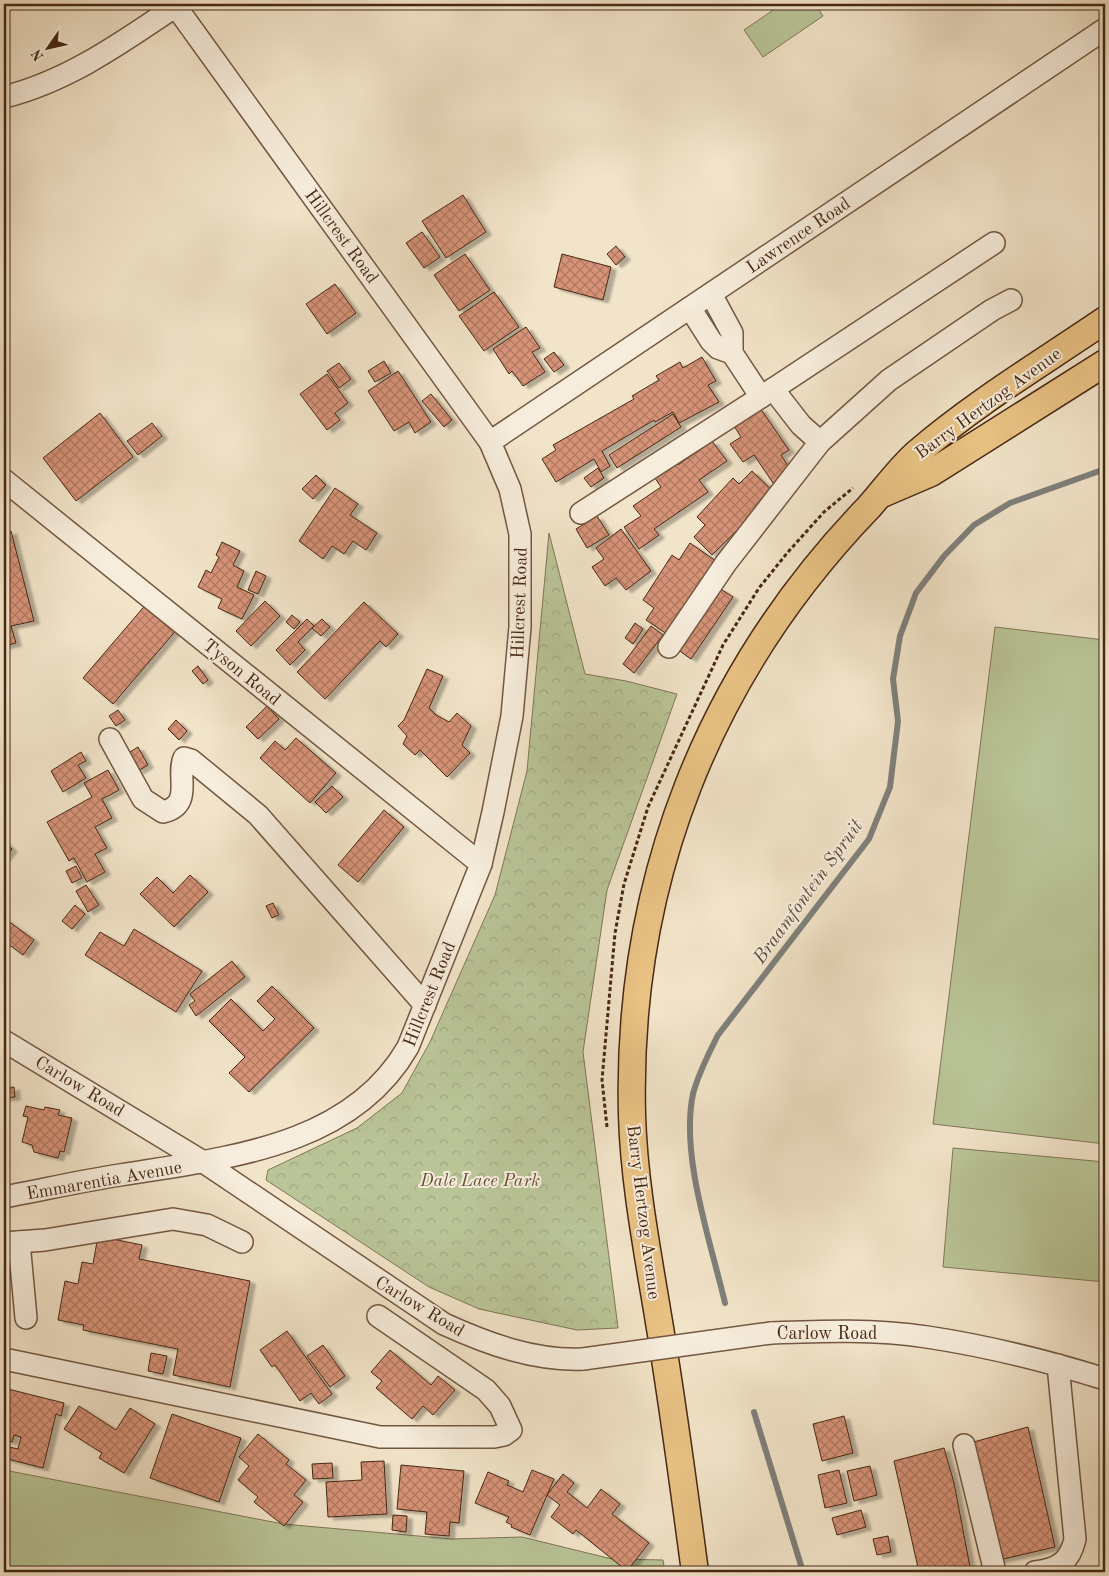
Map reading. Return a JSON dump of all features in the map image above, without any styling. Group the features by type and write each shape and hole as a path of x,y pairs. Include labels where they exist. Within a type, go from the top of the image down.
{"main road":[{"name":"Barry Hertzog Avenue","path":"695,1572 672,1402 636,1167 632,1118 632,1064 640,972 650,911 678,813 712,726 782,609 837,540 879,496 900,469 917,453 988,400 1105,320"},
{"name":"Barry Hertzog Avenue","path":"879,496 931,473 1105,363"}],"street":[{"path":"4,97 47,84 70,74 176,4"},
{"name":"Hillcrest Road","path":"176,4 490,442 510,489 517,516 522,568 520,627 512,716 493,812 480,864 408,1047 399,1063 372,1094 354,1107 293,1139 244,1155 205,1163"},
{"name":"Lawrence Road","path":"490,442 1105,29"},
{"path":"581,513 767,394 994,243"},
{"path":"710,294 732,333 732,353"},
{"path":"669,647 726,562 820,442 889,380 992,310 1011,300"},
{"path":"690,308 711,341 718,348 732,353 767,394 820,442"},
{"name":"Tyson Road","path":"4,480 480,864"},
{"path":"110,739 143,799 163,812 172,810 178,802 184,786 182,764 184,758 191,760 226,787 258,815 425,1005"},
{"name":"Carlow Road","path":"4,1041 205,1163 444,1324 488,1343 555,1359 583,1359 771,1333 837,1330 926,1337 1058,1365 1105,1378"},
{"name":"Emmarentia Avenue","path":"4,1197 119,1175 205,1163"},
{"path":"26,1318 11,1243 173,1219 206,1225 242,1242"},
{"path":"4,1359 380,1437 494,1437 504,1436 511,1430 500,1406 486,1390 378,1316"},
{"path":"1038,1572 1051,1570 1064,1563 1072,1553 1075,1539 1058,1365"},
{"path":"964,1445 995,1572"}],"path":[{"path":"608,1134 602,1080 615,933 624,884 648,807 723,644 759,588 824,512 855,486"}],"green space":[{"path":"782,4 815,4 823,16 763,57 744,30"},
{"name":"Dale Lace Park","path":"549,533 585,674 626,681 677,694 607,890 583,1052 618,1328 577,1330 479,1309 429,1287 266,1180 268,1170 357,1128 402,1093 430,1042 495,895 527,771"},
{"path":"995,627 1105,640 1105,1144 933,1124"},
{"path":"953,1148 1105,1162 1105,1282 943,1267"},
{"path":"4,1470 283,1524 452,1539 522,1537 612,1559 663,1560 665,1572 4,1572"}],"building":[{"path":"463,195 486,232 446,258 422,221"},
{"path":"422,232 440,257 424,268 406,243"},
{"path":"616,246 625,257 616,265 607,254"},
{"path":"465,254 490,290 459,311 434,275"},
{"path":"562,254 611,267 603,300 554,287"},
{"path":"335,284 356,313 327,334 306,304"},
{"path":"494,292 519,327 484,351 459,316"},
{"path":"526,327 540,348 532,352 545,372 523,386 512,371 509,374 493,349"},
{"path":"554,352 564,365 554,372 544,359"},
{"path":"702,357 716,381 708,385 719,402 679,423 673,412 655,422 654,420 602,451 610,466 601,472 594,459 556,482 542,459 556,450 553,445 634,399 632,396 659,380 656,376 680,362 683,368"},
{"path":"384,361 391,373 375,382 368,371"},
{"path":"339,363 351,379 339,388 327,371"},
{"path":"398,371 431,422 415,433 409,422 394,431 368,391"},
{"path":"327,374 348,403 335,413 340,420 327,430 300,394"},
{"path":"431,394 452,420 444,427 422,401"},
{"path":"760,408 789,450 781,455 791,471 773,483 754,455 743,462 730,444 741,437 734,426"},
{"path":"100,413 133,457 76,501 43,458"},
{"path":"673,414 681,427 617,468 609,455"},
{"path":"152,423 162,436 138,455 127,441"},
{"path":"712,441 727,461 699,480 708,492 654,529 659,535 639,549 624,527 641,516 633,506 661,487 653,475 675,460 678,465"},
{"path":"598,468 604,478 591,487 584,478"},
{"path":"752,471 775,493 712,555 694,537 705,525 697,517 733,478 739,484"},
{"path":"316,475 326,485 313,499 302,489"},
{"path":"335,488 358,504 350,515 377,533 366,550 353,541 344,554 332,546 323,559 299,541"},
{"path":"597,516 609,535 587,548 576,529"},
{"path":"621,529 651,571 626,590 616,578 605,586 592,567 604,559 596,548"},
{"path":"11,531 34,621 11,626 16,643 4,646 4,533"},
{"path":"222,542 240,551 233,565 244,571 237,587 254,595 242,619 218,608 222,599 198,587 206,570 211,573 219,557 216,555"},
{"path":"690,543 716,561 667,634 646,620 654,608 643,600 672,555 679,560"},
{"path":"256,571 266,576 258,594 248,590"},
{"path":"719,588 733,597 691,659 677,649"},
{"path":"265,601 280,616 251,646 236,631"},
{"path":"148,602 178,628 113,704 83,678"},
{"path":"364,602 398,634 386,647 380,641 325,699 297,672"},
{"path":"292,615 300,622 294,629 286,622"},
{"path":"307,619 314,626 298,642 305,650 290,665 276,650"},
{"path":"322,619 330,627 321,636 312,628"},
{"path":"635,623 643,629 633,644 625,638"},
{"path":"651,626 663,635 634,673 623,664"},
{"path":"198,666 208,680 203,684 192,671"},
{"path":"427,669 443,676 429,708 436,715 449,722 457,713 471,726 462,745 470,753 447,777 420,750 415,755 403,744 407,736 398,726 404,720"},
{"path":"267,706 279,719 258,739 246,727"},
{"path":"118,710 125,720 116,726 109,716"},
{"path":"176,720 187,731 179,740 168,729"},
{"path":"296,738 336,773 310,803 260,758 275,741 285,750"},
{"path":"138,747 148,765 138,771 127,754"},
{"path":"81,752 86,761 78,765 86,778 63,792 51,771"},
{"path":"108,770 119,790 102,799 112,818 95,827 107,848 95,854 105,872 87,882 74,858 69,861 47,822 92,797 84,783"},
{"path":"332,786 343,797 326,813 315,802"},
{"path":"384,810 404,827 358,882 338,865"},
{"path":"4,841 12,849 4,859"},
{"path":"76,866 82,878 72,883 66,871"},
{"path":"190,875 208,892 174,927 140,894 157,877 173,893"},
{"path":"86,885 99,905 88,912 76,891"},
{"path":"273,903 279,915 272,918 266,906"},
{"path":"75,905 85,914 72,929 62,921"},
{"path":"4,918 34,940 23,955 4,941"},
{"path":"134,929 202,971 176,1012 85,955 100,932 124,946"},
{"path":"232,961 245,977 196,1016 189,1005 195,1001 190,994"},
{"path":"272,986 314,1028 249,1092 229,1073 245,1057 209,1021 231,999 263,1031 275,1019 257,1001"},
{"path":"6,1083 7,1089 14,1087 15,1097 4,1098 4,1084"},
{"path":"26,1106 44,1110 45,1107 60,1110 58,1115 72,1118 64,1152 60,1151 58,1158 34,1152 32,1145 22,1142 28,1117 23,1116"},
{"path":"98,1236 142,1245 139,1259 250,1281 230,1387 173,1375 178,1349 83,1330 84,1325 58,1320 65,1281 78,1284 82,1262 93,1264"},
{"path":"287,1331 332,1394 319,1404 311,1393 300,1401 275,1365 272,1367 260,1350"},
{"path":"323,1345 345,1376 330,1387 307,1356"},
{"path":"390,1350 431,1385 438,1376 455,1390 433,1415 423,1406 412,1419 376,1388 382,1381 371,1372"},
{"path":"151,1353 167,1356 163,1374 148,1371"},
{"path":"4,1388 64,1403 61,1416 56,1414 43,1468 4,1458 5,1446 18,1449 21,1437 14,1435 12,1442 4,1440"},
{"path":"79,1406 116,1430 130,1408 155,1424 124,1473 99,1458 102,1453 64,1429"},
{"path":"172,1414 241,1438 219,1502 150,1478"},
{"path":"844,1416 853,1453 822,1461 813,1424"},
{"path":"1028,1427 1055,1547 999,1560 970,1443"},
{"path":"258,1434 289,1460 286,1464 306,1480 294,1495 303,1502 284,1526 254,1502 258,1497 238,1480 249,1466 239,1457"},
{"path":"944,1448 954,1483 970,1567 948,1572 919,1572 894,1461"},
{"path":"384,1461 387,1514 328,1517 326,1482 362,1480 361,1462"},
{"path":"332,1463 333,1478 313,1479 312,1464"},
{"path":"401,1465 464,1471 459,1523 450,1522 449,1536 425,1534 427,1512 397,1509"},
{"path":"870,1466 877,1495 854,1501 847,1471"},
{"path":"532,1470 554,1479 530,1535 511,1527 512,1525 506,1522 509,1517 475,1503 488,1472 509,1481 507,1485 523,1492"},
{"path":"839,1470 847,1503 825,1508 818,1475"},
{"path":"563,1474 574,1483 567,1492 587,1508 601,1489 620,1504 612,1514 649,1543 627,1571 576,1530 573,1534 551,1517 560,1505 547,1495"},
{"path":"861,1510 866,1527 837,1535 832,1518"},
{"path":"393,1515 407,1516 406,1532 392,1530"},
{"path":"888,1536 891,1552 877,1555 873,1539"}],"waterway":[{"name":"Braamfontein Spruit","path":"725,1303 705,1227 694,1171 690,1118 695,1086 718,1035 869,839 890,787 898,721 893,679 900,636 916,593 944,556 974,525 1010,503 1105,469"},
{"name":"Braamfontein Spruit","path":"754,1412 803,1572"}]}
